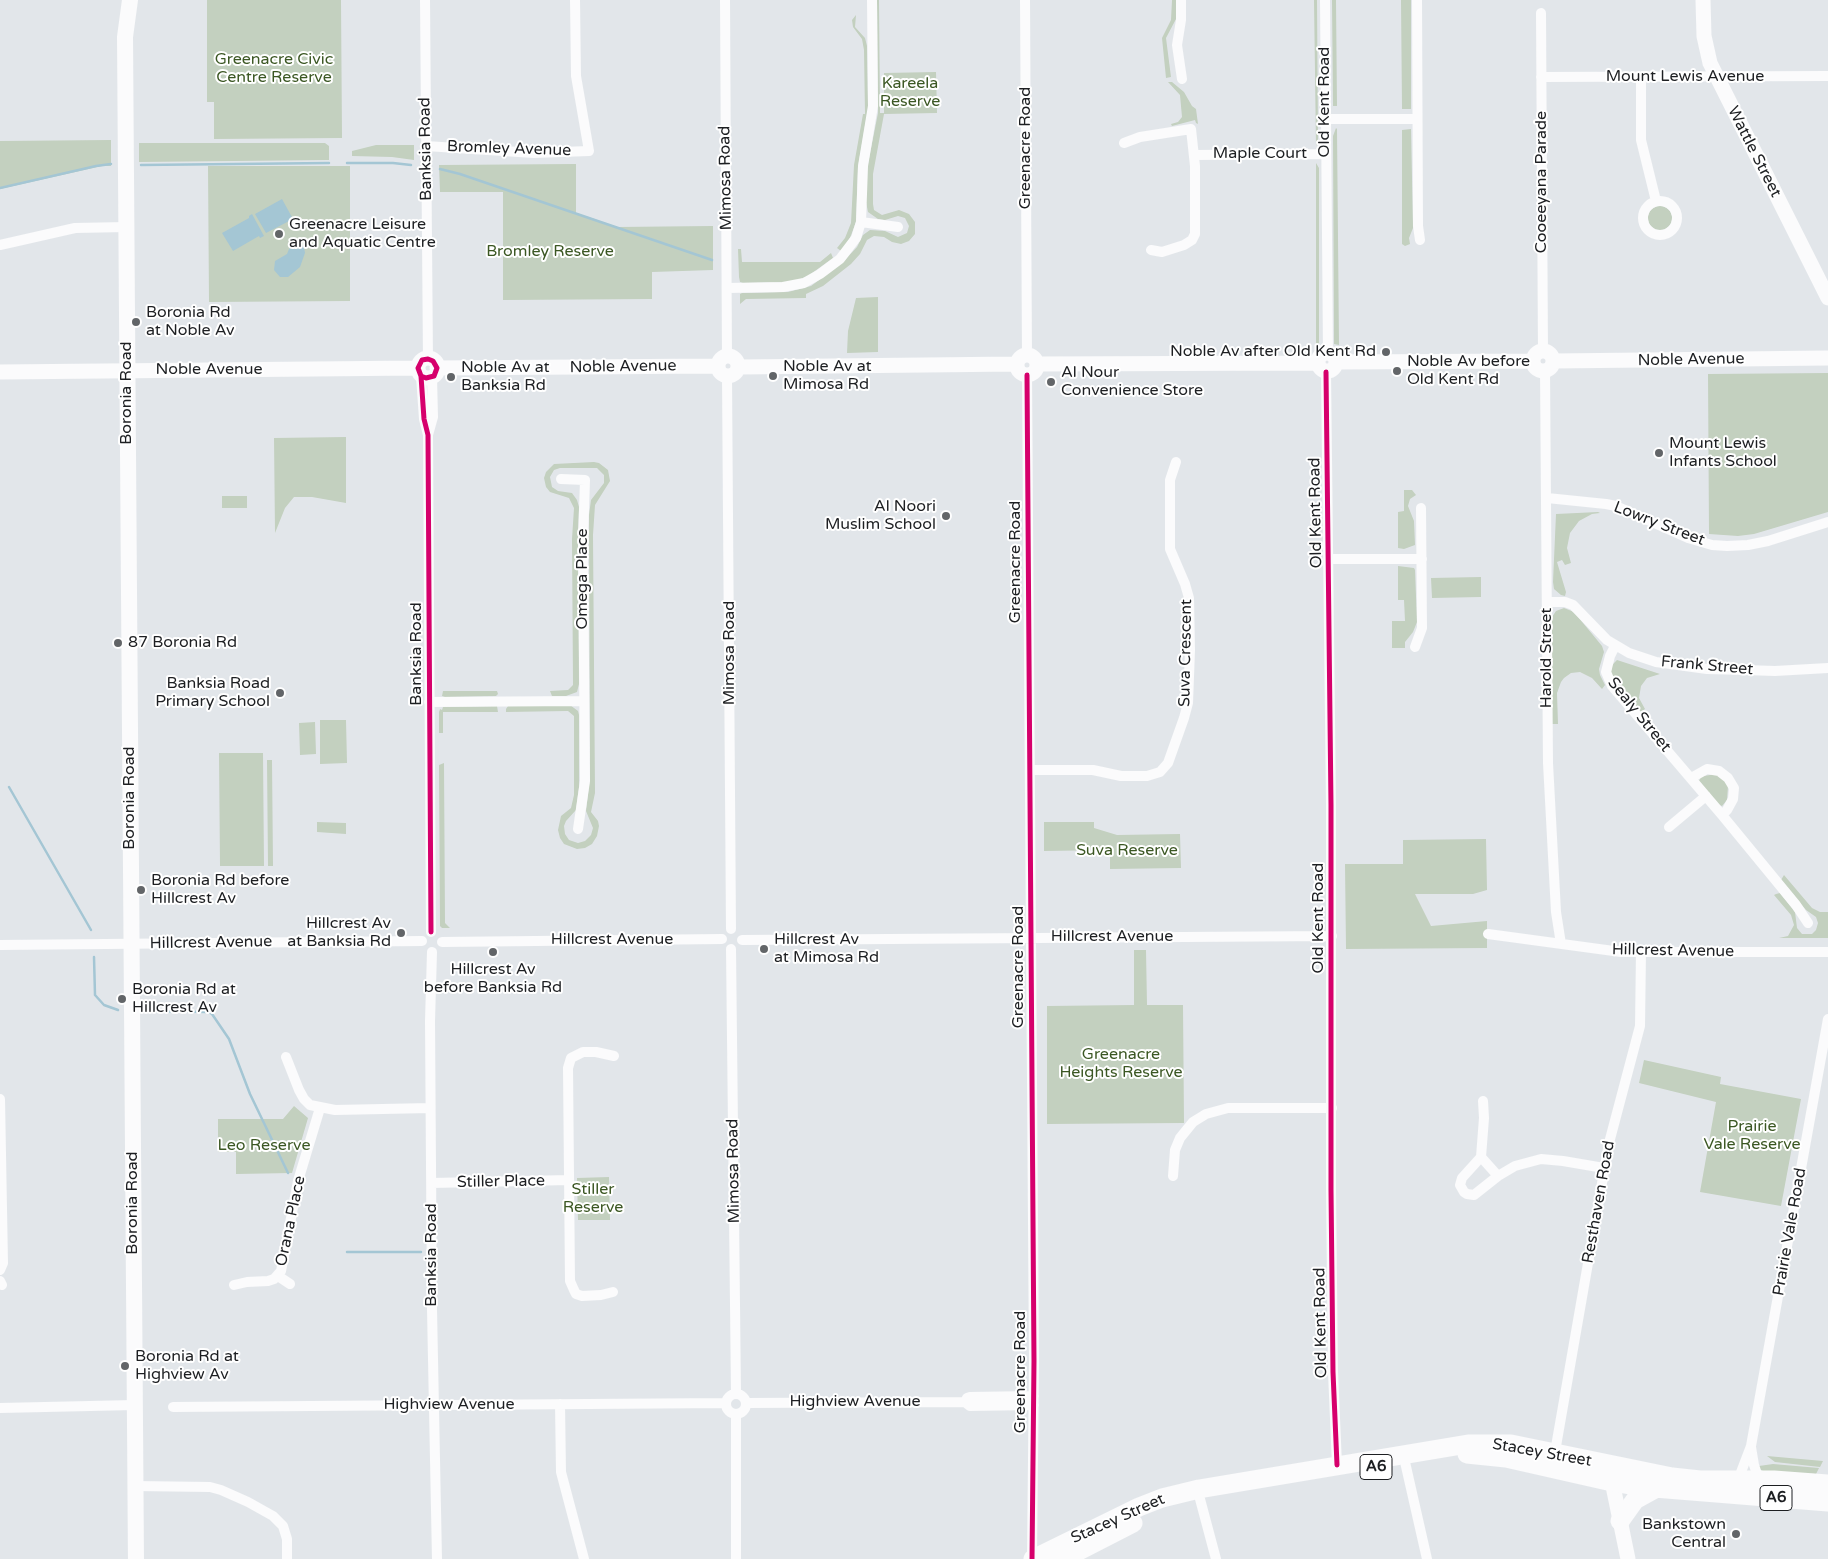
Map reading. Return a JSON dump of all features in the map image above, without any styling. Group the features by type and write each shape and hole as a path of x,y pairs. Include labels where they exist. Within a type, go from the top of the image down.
{"highway":[{"name":"Stacey Street","path":"1032,1559 1131,1510 1162,1498 1199,1489 1444,1447 1479,1443 1511,1444 1555,1452 1655,1488 1828,1502"},
{"name":"Stacey Street","path":"1063,1559 1138,1520 1181,1504 1200,1499 1450,1455 1483,1455 1612,1474 1700,1480 1759,1480 1828,1484"},
{"path":"1620,1521 1634,1500 1655,1488"}],"main road":[{"name":"Boronia Road","path":"118,0 125,37"},
{"name":"Boronia Road","path":"130,0 125,37 136,1559"}],"street":[{"name":"Banksia Road","path":"425,0 427,370 433,417 428,435 431,932"},
{"name":"Bromley Avenue","path":"426,146 534,153 589,151 576,76 575,0"},
{"name":"Mimosa Road","path":"725,0 731,929"},
{"path":"728,288 783,287 810,280 844,255 856,238 861,222 862,174 873,106 872,0"},
{"name":"Greenacre Road","path":"1025,0 1032,938 1034,1401 1032,1559"},
{"path":"1181,0 1181,20 1177,45 1182,79"},
{"name":"Old Kent Road","path":"1325,0 1332,936 1331,1190 1333,1372 1338,1465"},
{"path":"1417,0 1418,226 1420,240"},
{"name":"Wattle Street","path":"1703,0 1706,50 1717,77 1828,298"},
{"name":"Cooeeyana Parade","path":"1541,13 1544,361"},
{"name":"Mount Lewis Avenue","path":"1542,77 1828,76"},
{"path":"1642,77 1641,140 1656,201"},
{"path":"1325,119 1418,119"},
{"path":"1124,143 1140,137 1191,129 1194,155 1196,226 1194,237 1187,243 1162,252 1151,250"},
{"name":"Maple Court","path":"1194,155 1326,154"},
{"path":"861,222 898,227"},
{"path":"0,245 75,228 126,227"},
{"name":"Noble Avenue","path":"0,372 1828,358"},
{"name":"Harold Street","path":"1544,361 1550,813 1556,912 1561,944"},
{"name":"Suva Crescent","path":"1030,770 1093,770 1116,776 1147,776 1160,772 1168,763 1186,709 1189,660 1189,598 1170,549 1170,480 1176,462"},
{"name":"Omega Place","path":"561,479 585,480 583,541 585,792 578,829"},
{"name":"Lowry Street","path":"1547,498 1616,506 1688,538 1712,545 1748,545 1768,541 1828,522"},
{"path":"1416,647 1422,628 1421,508"},
{"path":"1329,559 1422,559"},
{"name":"Frank Street","path":"1547,602 1565,602 1573,605 1602,637 1629,653 1650,660 1707,669 1775,671 1828,668"},
{"name":"Sealy Street","path":"1615,646 1607,665 1608,679 1796,904 1808,923"},
{"path":"429,702 584,701"},
{"path":"1691,778 1707,769 1719,771 1728,778 1734,788 1733,798 1722,815"},
{"path":"1670,827 1706,796"},
{"path":"731,929 740,933 742,940 737,948 731,949 723,945 722,939 725,931 731,929"},
{"path":"431,932 437,934 442,942 438,950 432,952 424,947 422,941 426,934 431,932"},
{"name":"Hillcrest Avenue","path":"1488,934 1621,952 1828,952"},
{"name":"Hillcrest Avenue","path":"742,940 1332,936"},
{"name":"Hillcrest Avenue","path":"442,942 722,939"},
{"name":"Hillcrest Avenue","path":"0,945 422,941"},
{"name":"Mimosa Road","path":"731,949 736,1393"},
{"name":"Banksia Road","path":"432,952 430,1108 437,1559"},
{"name":"Resthaven Road","path":"1555,1452 1604,1168 1611,1134 1640,1026 1641,952"},
{"name":"Prairie Vale Road","path":"1738,1480 1751,1446 1828,1019"},
{"name":"Stiller Place","path":"613,1292 589,1296 570,1292 568,1056 590,1051 614,1056"},
{"path":"286,1057 304,1099 310,1105 336,1110 430,1108"},
{"path":"0,1099 3,1263 0,1270"},
{"path":"1483,1101 1484,1125 1481,1157 1460,1182 1464,1192 1467,1194 1474,1195 1507,1169 1524,1162 1541,1159 1604,1168"},
{"name":"Orana Place","path":"234,1284 268,1281 278,1276 284,1260 298,1181 320,1108"},
{"path":"1173,1176 1175,1150 1180,1138 1193,1122 1211,1112 1228,1108 1332,1108"},
{"path":"1481,1157 1498,1176"},
{"name":"Stiller Place","path":"432,1183 569,1180"},
{"name":"Orana Place","path":"278,1276 290,1284"},
{"path":"736,1393 743,1396 746,1403 743,1411 736,1414 728,1410 726,1403 729,1396 736,1393"},
{"name":"Highview Avenue","path":"746,1403 965,1402 970,1397 1034,1401"},
{"name":"Highview Avenue","path":"172,1407 726,1403"},
{"path":"560,1404 561,1472 584,1559"},
{"path":"0,1408 135,1405"},
{"path":"736,1414 736,1559"},
{"name":"Prairie Vale Road","path":"1751,1446 1759,1480"},
{"path":"1405,1462 1427,1559"},
{"path":"1612,1474 1628,1559"},
{"path":"135,1486 210,1487 248,1502 273,1516 283,1526 287,1539 287,1559"},
{"path":"1200,1499 1216,1559"}],"green space":[{"name":"Greenacre Civic Centre Reserve","path":"207,0 341,0 342,138 214,139 214,102 207,102"},
{"name":"Kareela Reserve","path":"877,0 879,0 880,113 884,113 884,73 936,72 937,113 884,114 873,174 874,210 882,215 899,210 909,214 915,222 915,234 909,241 901,244 892,242 884,237 874,236 867,240 860,254 851,264 823,286 806,294 806,298 746,299 740,304 740,294 742,293 788,292 811,286 842,263 857,247 863,235 870,230 885,231 898,237 907,233 909,226 905,218 898,216 885,220 878,219 868,212 866,202 866,174 878,113"},
{"path":"1172,0 1176,0 1176,19 1166,38 1171,77 1166,78 1162,38 1171,20"},
{"path":"1314,0 1317,0 1318,139 1316,146"},
{"path":"1332,0 1336,0 1337,106 1333,106"},
{"path":"1401,0 1411,0 1411,109 1402,109"},
{"path":"856,15 855,27 865,38 867,46 868,108 858,167 856,222 850,238 841,251 837,248 845,238 851,223 854,165 863,114 865,114 864,50 862,39 853,27 852,20"},
{"path":"1168,82 1172,82 1184,92 1192,106 1196,109 1198,124 1195,120 1172,126 1171,124 1178,122 1182,117 1180,95"},
{"path":"1336,128 1339,345 1334,344 1333,136"},
{"path":"1411,129 1413,228 1409,238 1410,244 1405,246 1402,244 1402,130"},
{"path":"111,140 111,166 102,166 0,189 0,141"},
{"path":"139,143 325,143 329,146 329,160 139,162"},
{"path":"376,145 414,145 414,160 392,157 352,156 352,151"},
{"path":"1316,163 1319,168 1319,344 1316,345"},
{"name":"Bromley Reserve","path":"576,164 576,213 617,227 713,226 713,270 652,272 652,299 503,300 503,192 440,192 439,165"},
{"name":"Greenacre Leisure and Aquatic Centre","path":"208,166 350,166 350,301 209,302"},
{"path":"1660,206 1669,209 1672,218 1669,227 1660,230 1651,227 1648,218 1651,209"},
{"path":"738,249 741,249 742,262 820,262 831,253 833,258 808,276 798,280 743,283 740,282 739,277"},
{"path":"878,297 878,352 847,353 848,331 856,298"},
{"path":"1828,373 1828,512 1754,534 1738,536 1709,534 1708,374"},
{"path":"346,437 346,503 312,497 294,497 285,508 275,533 274,438"},
{"path":"599,463 608,470 610,481 595,505 593,535 595,793 591,812 598,821 599,826 597,836 592,844 585,848 577,849 564,844 558,830 561,816 571,808 574,795 574,716 568,711 506,712 506,709 508,706 570,705 578,711 579,787 576,810 564,826 565,834 569,840 578,843 585,841 591,835 593,828 586,811 590,777 589,515 591,500 604,483 604,475 597,468 560,468 554,470 550,477 552,487 558,491 572,493 579,507 579,684 577,692 566,696 552,696 550,691 568,690 573,685 572,539 574,508 569,498 550,492 546,487 544,478 546,472 554,464"},
{"path":"1404,490 1412,490 1416,495 1410,499 1408,506 1414,521 1415,545 1404,549 1398,548 1398,512 1404,511"},
{"path":"222,496 247,496 247,508 222,508"},
{"path":"1600,513 1592,514 1579,521 1570,533 1567,548 1571,563 1565,565 1562,560 1557,562 1566,592 1565,596 1561,595 1554,589 1553,582 1556,514"},
{"path":"1398,566 1414,568 1415,570 1417,622 1413,632 1405,642 1405,648 1392,648 1392,621 1405,621 1404,600 1398,600"},
{"path":"1481,577 1481,597 1432,598 1431,578"},
{"path":"1564,608 1574,612 1602,646 1604,652 1599,669 1605,685 1602,689 1592,678 1580,672 1571,673 1564,678 1557,693 1558,724 1552,724 1552,617 1556,611"},
{"path":"1617,660 1660,674 1647,678 1641,686 1639,698 1645,709 1641,712 1613,678 1611,673 1612,665"},
{"path":"443,691 497,691 498,694 496,696 445,697 442,696"},
{"path":"497,706 498,712 443,712 443,733 439,733 439,712 443,707"},
{"path":"320,720 346,720 347,763 320,764"},
{"path":"315,722 316,754 300,755 299,723"},
{"path":"219,753 263,753 264,866 220,866"},
{"path":"267,760 272,760 273,866 268,866"},
{"path":"444,763 445,923 450,928 442,928 440,926 439,765"},
{"path":"1716,774 1722,777 1728,786 1727,800 1722,806 1719,805 1699,781 1701,777"},
{"path":"317,822 346,823 346,834 317,832"},
{"name":"Suva Reserve","path":"1044,822 1094,822 1094,828 1117,835 1180,834 1181,868 1110,869 1110,850 1044,851"},
{"path":"1486,839 1487,890 1473,894 1415,894 1431,926 1487,921 1487,948 1346,949 1345,864 1403,864 1403,840"},
{"path":"1784,875 1812,908 1820,912 1828,912 1828,938 1779,938 1788,936 1794,925 1791,915 1774,895 1776,894 1780,893 1795,912 1797,928 1802,934 1812,934 1816,930 1818,923 1816,917 1806,910 1781,880"},
{"name":"Greenacre Heights Reserve","path":"1134,950 1146,950 1147,1005 1183,1005 1184,1123 1047,1124 1047,1006 1134,1005"},
{"name":"Prairie Vale Reserve","path":"1644,1060 1721,1077 1720,1084 1801,1099 1781,1206 1700,1192 1716,1102 1639,1083"},
{"name":"Leo Reserve","path":"294,1106 308,1118 292,1173 236,1174 236,1152 218,1152 218,1119 283,1119"},
{"name":"Stiller Reserve","path":"609,1177 610,1220 578,1220 577,1178"},
{"path":"1767,1456 1823,1461 1820,1467 1775,1462"},
{"path":"1773,1464 1819,1468 1816,1474 1763,1471 1759,1469 1759,1466"}],"water":[{"path":"282,199 293,219 266,233 255,214"},
{"path":"252,214 264,236 260,238 259,236 233,251 222,233 249,218"},
{"path":"300,243 304,247 305,253 300,267 288,277 280,277 274,270 275,261 287,254 293,244"}],"waterway":[{"path":"141,165 329,163"},
{"path":"347,163 411,165"},
{"path":"0,188 111,164"},
{"path":"440,169 460,174 712,260"},
{"path":"9,787 91,930"},
{"path":"94,957 95,995 104,1005 118,1010"},
{"path":"147,1011 208,1012 212,1014 229,1039 250,1094 288,1173"},
{"path":"347,1252 421,1252"}],"cycle path":[{"path":"421,376 426,378 434,376 437,368 433,361 428,359 422,360 418,368 421,376 424,419 428,435 431,932"},
{"path":"1326,372 1331,805 1331,1190 1333,1372 1337,1465"},
{"path":"1027,375 1034,1361 1032,1559"}],"place":[{"name":"Greenacre Leisure and Aquatic Centre","path":"279,234"},
{"name":"Boronia Rd at Noble Av","path":"136,322"},
{"name":"Noble Av after Old Kent Rd","path":"1386,352"},
{"name":"Noble Av before Old Kent Rd","path":"1397,371"},
{"name":"Noble Av at Mimosa Rd","path":"773,376"},
{"name":"Noble Av at Banksia Rd","path":"451,377"},
{"name":"Al Nour Convenience Store","path":"1051,382"},
{"name":"Mount Lewis Infants School","path":"1659,453"},
{"name":"Al Noori Muslim School","path":"946,516"},
{"name":"87 Boronia Rd","path":"118,643"},
{"name":"Banksia Road Primary School","path":"280,693"},
{"name":"Boronia Rd before Hillcrest Av","path":"141,890"},
{"name":"Hillcrest Av at Banksia Rd","path":"401,933"},
{"name":"Hillcrest Av at Mimosa Rd","path":"764,949"},
{"name":"Hillcrest Av before Banksia Rd","path":"493,952"},
{"name":"Boronia Rd at Hillcrest Av","path":"122,999"},
{"name":"Boronia Rd at Highview Av","path":"125,1366"},
{"name":"Bankstown Central","path":"1736,1534"}]}
